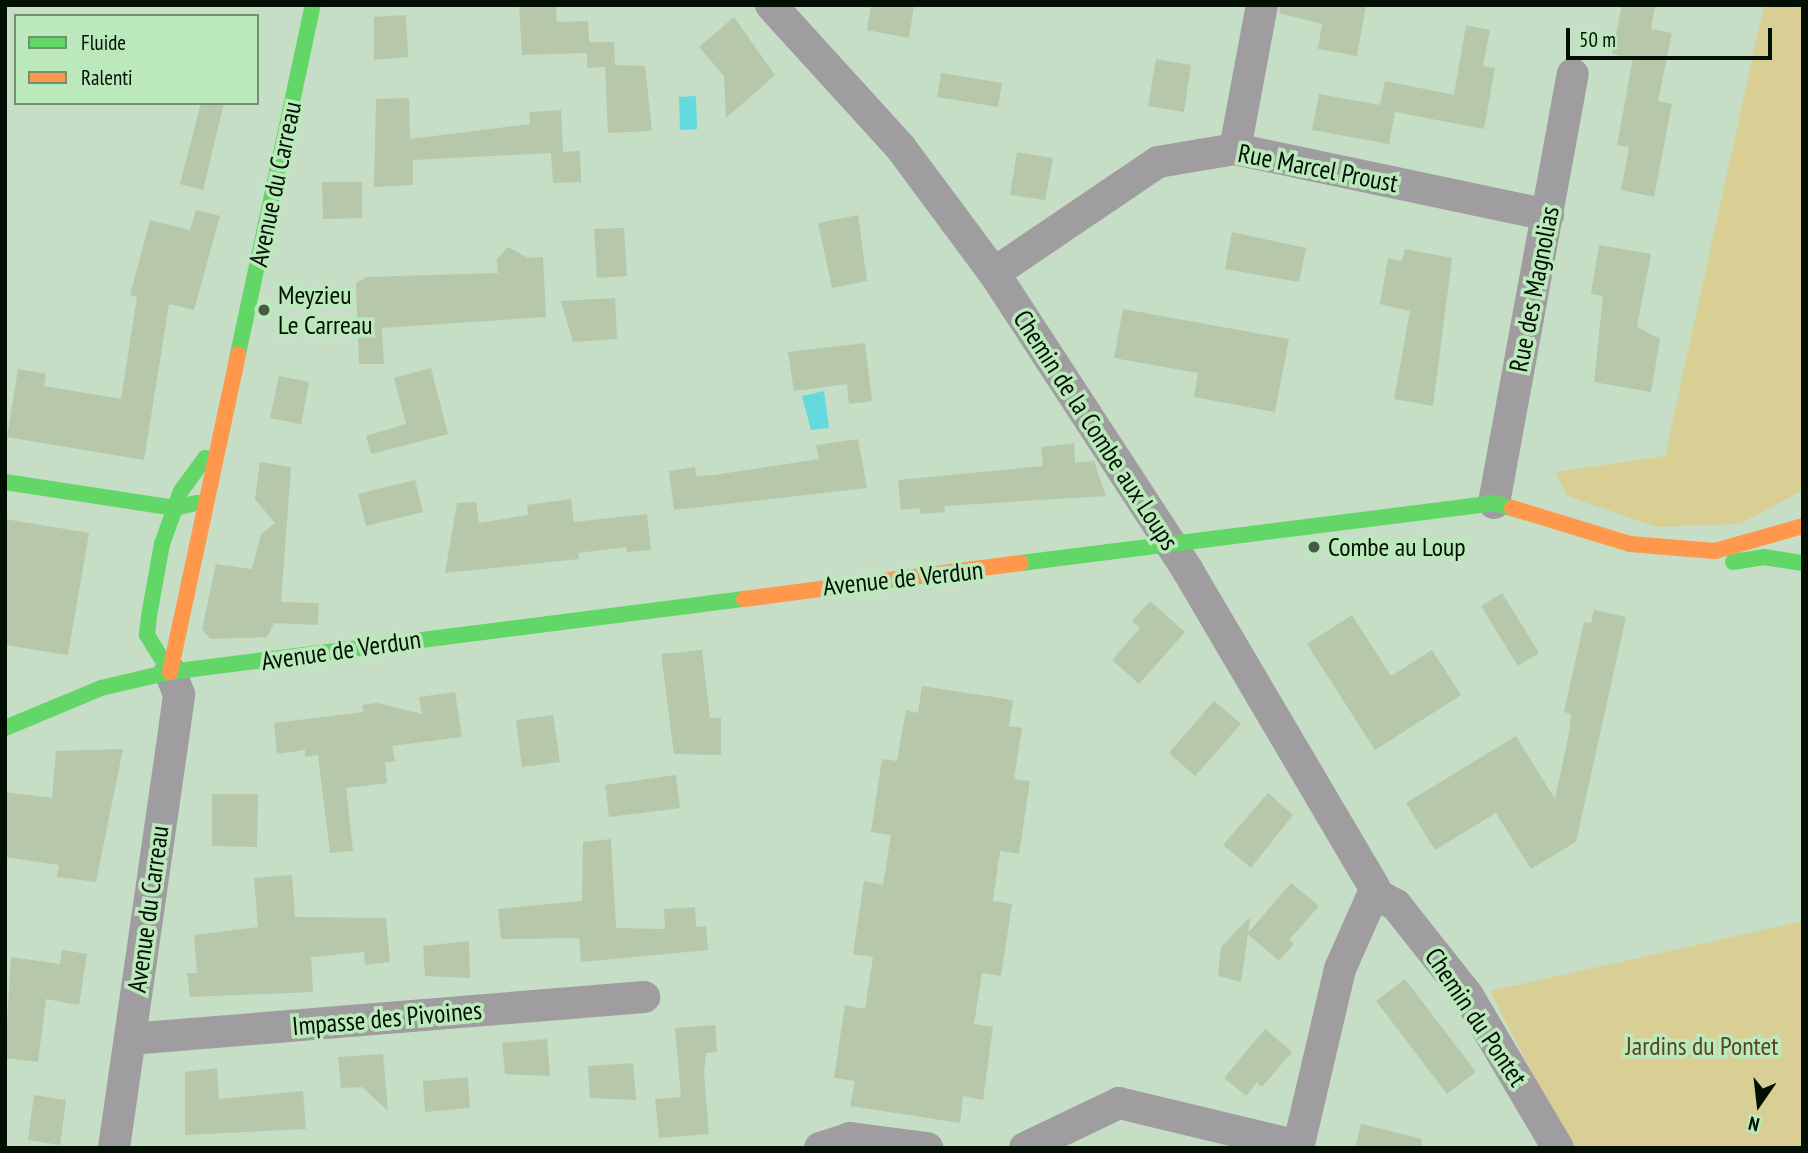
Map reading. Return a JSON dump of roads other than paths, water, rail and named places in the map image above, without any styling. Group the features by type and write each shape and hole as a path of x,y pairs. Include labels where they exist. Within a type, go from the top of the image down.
{"main road":[{"name":"Avenue du Carreau","path":"170,672 216,443 313,5"},
{"name":"Avenue du Carreau","path":"170,672 147,635 162,544 175,508 216,443"},
{"path":"5,482 175,508 205,499"},
{"name":"Avenue de Verdun","path":"5,728 101,688 170,672 1493,503 1630,544 1715,551 1803,526"},
{"path":"1525,512 1622,558 1706,567 1764,557 1803,563"}],"street":[{"name":"Chemin de la Combe aux Loups","path":"771,5 901,148 994,273 1171,545 1375,895"},
{"path":"1235,149 1262,5"},
{"name":"Rue des Magnolias","path":"1493,503 1573,74"},
{"name":"Rue Marcel Proust","path":"994,273 1158,162 1235,149 1548,215"},
{"name":"Avenue du Carreau","path":"114,1148 178,704 170,672"},
{"path":"1024,1148 1119,1102 1298,1147 1340,969 1375,895"},
{"name":"Chemin du Pontet","path":"1375,895 1396,905 1468,996 1558,1148"},
{"name":"Impasse des Pivoines","path":"130,1039 644,997"},
{"path":"821,1148 850,1138 927,1148"}],"water":[{"path":"696,96 697,129 680,130 679,97"},
{"path":"824,391 829,428 811,430 802,396"}],"place":[{"name":"Meyzieu Le Carreau","path":"264,310"},
{"name":"Combe au Loup","path":"1314,547"}],"park label":[{"name":"Jardins du Pontet","path":"1702,1046"}]}
